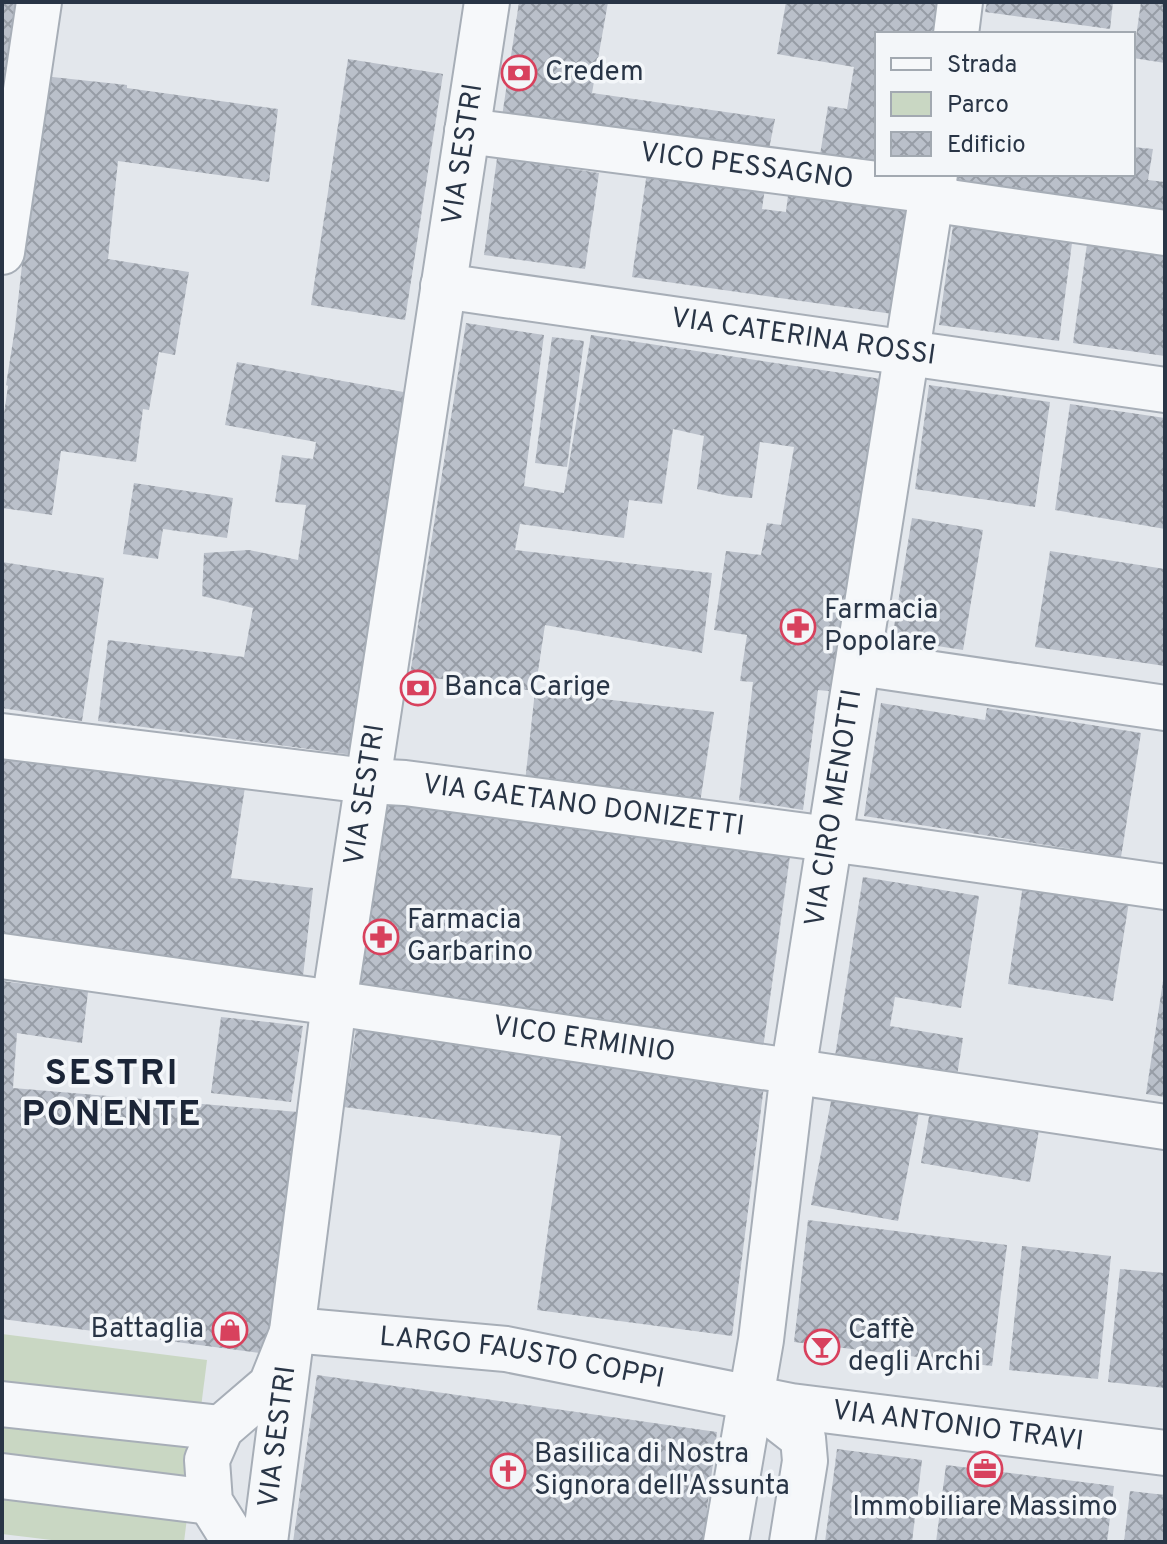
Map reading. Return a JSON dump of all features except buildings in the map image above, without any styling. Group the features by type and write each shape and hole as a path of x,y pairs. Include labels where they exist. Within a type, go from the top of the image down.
{"street":[{"path":"2,252 39,2"},
{"name":"VIA SESTRI","path":"265,1542 293,1330 319,1187 334,1003 487,2"},
{"path":"956,32 960,2"},
{"name":"VICO PESSAGNO","path":"467,131 933,183 949,202 1165,233"},
{"name":"VIA CIRO MENOTTI","path":"726,1542 761,1340 793,1072 933,183"},
{"name":"VIA CATERINA ROSSI","path":"443,286 1165,390"},
{"path":"859,663 1165,708"},
{"name":"VIA GAETANO DONIZETTI","path":"2,736 367,781 405,783 1165,887"},
{"name":"VICO ERMINIO","path":"2,956 1165,1127"},
{"path":"235,1542 210,1502 207,1460 221,1428 271,1385 293,1330"},
{"name":"LARGO FAUSTO COPPI","path":"293,1330 506,1349 750,1397"},
{"path":"750,1397 803,1438 805,1461 792,1542"},
{"name":"VIA ANTONIO TRAVI","path":"750,1397 804,1408 1165,1453"},
{"path":"2,1404 221,1428"},
{"path":"2,1476 210,1502"}],"green space":[{"path":"2,1334 207,1360 184,1542 68,1542 2,1534"}],"place":[{"name":"Credem","path":"519,73"},
{"name":"Farmacia Popolare","path":"798,627"},
{"name":"Banca Carige","path":"418,688"},
{"name":"Farmacia Garbarino","path":"381,937"},
{"name":"Battaglia","path":"230,1330"},
{"name":"Caffè degli Archi","path":"822,1347"},
{"name":"Immobiliare Massimo","path":"985,1469"},
{"name":"Basilica di Nostra Signora dell'Assunta","path":"508,1471"}],"district":[{"name":"SESTRI PONENTE","path":"112,1096"}]}
